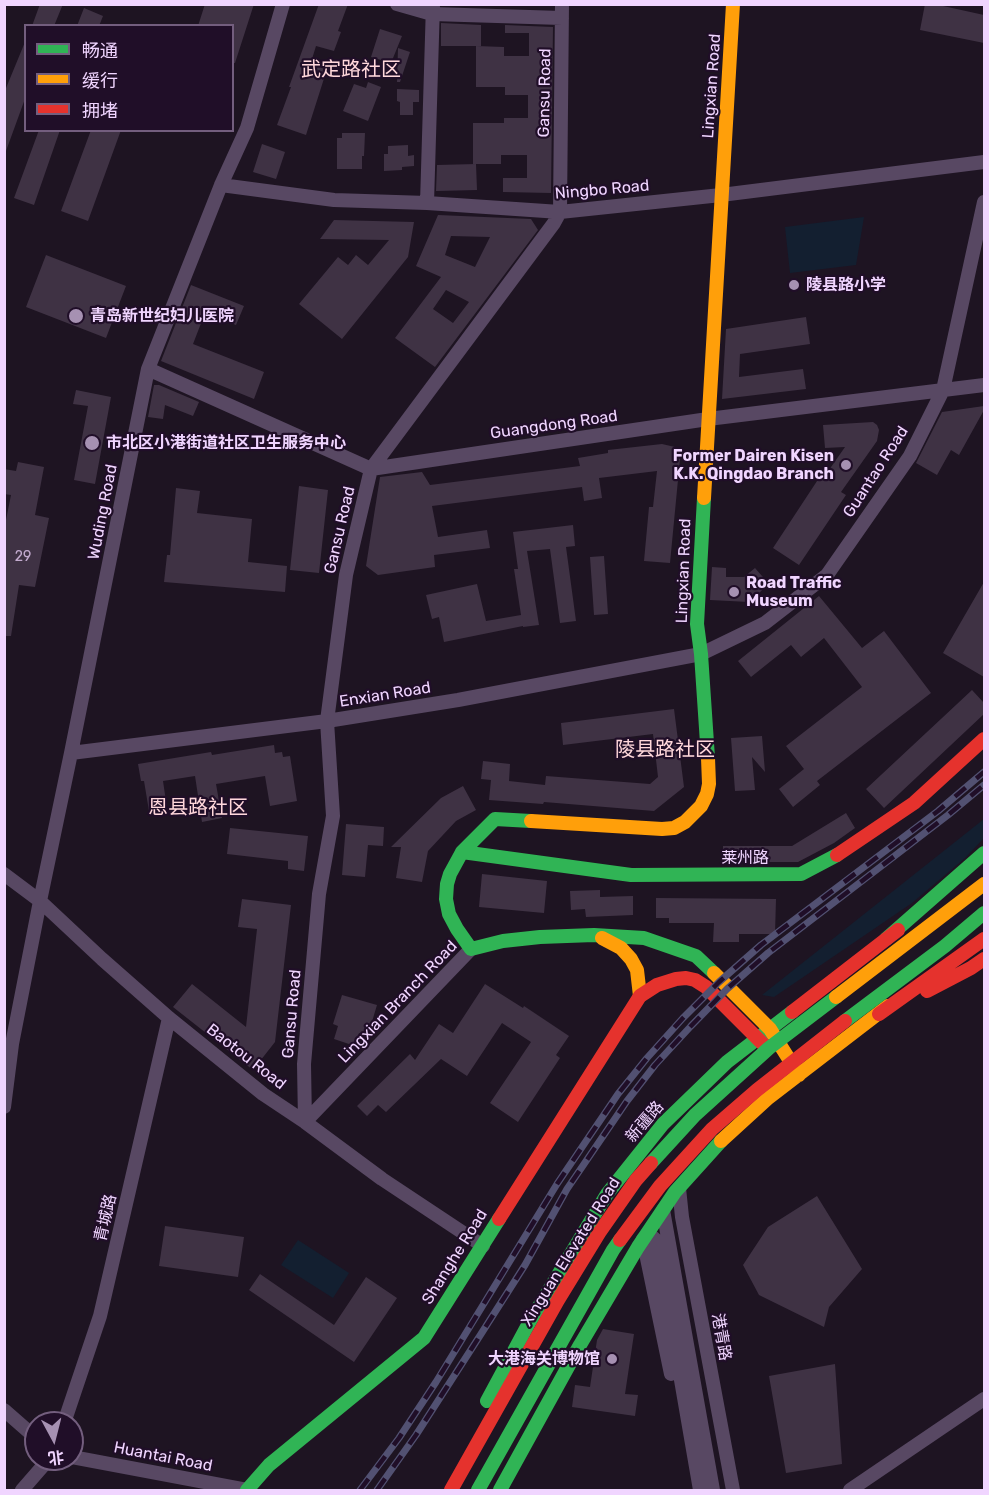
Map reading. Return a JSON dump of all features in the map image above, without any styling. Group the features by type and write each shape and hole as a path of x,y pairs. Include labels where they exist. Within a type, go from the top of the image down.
{"main road":[{"name":"Lingxian Road","path":"471,949 449,914 446,899 447,884 462,852 495,819 674,828 685,822 700,806 707,794 709,784 697,624 733,4"},
{"name":"莱州路","path":"462,852 631,875 801,874 840,853 914,803 984,739"},
{"path":"886,939 984,853"},
{"name":"新疆路","path":"439,1491 529,1323 607,1194 663,1124 727,1062 757,1038 886,939 984,871"},
{"name":"Xinguan Elevated Road","path":"451,1491 558,1300 599,1233 636,1180 695,1114 769,1048 984,884"},
{"path":"478,1491 613,1250 660,1186 712,1129 757,1090 945,946 984,913"},
{"path":"879,1014 940,959 984,924"},
{"name":"Lingxian Branch Road","path":"471,949 503,941 594,935 644,938 696,956 770,1029 799,1075"},
{"path":"594,935 621,948 631,958 637,970 639,996 676,979 695,980 706,987 757,1038 799,1075"},
{"path":"500,1491 580,1346 645,1236 679,1188 719,1143 767,1099 879,1014 984,939"},
{"path":"879,1014 971,968 984,959"},
{"name":"Shanghe Road","path":"247,1490 269,1465 424,1338 639,996"}],"street":[{"name":"Wuding Road","path":"4,1107 8,1044 71,753 148,369 221,185 247,128 283,4"},
{"path":"397,4 433,9 562,11"},
{"path":"427,202 433,9"},
{"name":"Gansu Road","path":"305,1122 304,1064 318,905 333,816 327,721 346,575 371,469 560,212 562,11"},
{"name":"Ningbo Road","path":"221,185 334,200 427,202 560,212 721,195 984,162"},
{"name":"Guantao Road","path":"701,654 765,623 827,575 910,456 943,390 984,202"},
{"path":"148,369 371,469"},
{"name":"Guangdong Road","path":"371,469 708,419 984,385"},
{"name":"Enxian Road","path":"71,753 327,721 458,700 701,654"},
{"name":"Baotou Road","path":"4,874 40,901 170,1018 263,1094 382,1179 483,1246"},
{"name":"Lingxian Branch Road","path":"305,1122 471,949"},
{"name":"青城路","path":"68,1411 100,1316 170,1018"},
{"name":"港青路","path":"679,1188 682,1217 733,1491"},
{"path":"663,1210 713,1491"},
{"path":"645,1236 694,1491"},
{"path":"645,1236 657,1241 700,1491"},
{"path":"850,1491 984,1399"},
{"path":"4,1410 24,1428"},
{"name":"Huantai Road","path":"84,1459 247,1490"},
{"path":"22,1491 40,1471"}],"shaded area":[{"path":"864,217 856,265 790,273 785,227"},
{"path":"984,819 984,838 965,858 912,903 774,997 762,995"},
{"path":"298,1240 349,1273 333,1298 281,1265"}],"building":[{"path":"40,4 63,4 55,24 33,24"},
{"path":"205,4 254,4 235,63 234,24 199,24"},
{"path":"319,4 348,4 338,31 341,32 334,51 316,46 312,59 328,66 306,135 277,125"},
{"path":"925,4 984,15 984,43 920,30"},
{"path":"84,8 103,16 100,24 78,24"},
{"path":"441,23 481,25 481,46 441,46"},
{"path":"505,25 553,27 551,193 503,192 503,178 527,178 527,155 501,155 501,164 473,164 473,123 504,123 504,118 528,118 528,95 505,95 505,87 476,87 476,46 504,47 504,56 529,56 529,33 505,33"},
{"path":"380,29 402,36 391,63 371,57"},
{"path":"24,44 24,102 6,151 4,150 4,93"},
{"path":"398,48 410,52 400,82 397,82"},
{"path":"368,82 381,87 368,121 343,111 354,84 366,88"},
{"path":"397,89 419,90 419,102 413,102 413,115 400,115"},
{"path":"38,132 59,132 34,205 14,198"},
{"path":"90,132 120,132 88,221 61,211"},
{"path":"342,133 365,133 362,169 337,169 337,138 342,138"},
{"path":"262,144 285,152 276,179 253,172"},
{"path":"408,145 408,156 414,155 414,166 402,167 402,170 384,171 384,154 388,154 388,146"},
{"path":"476,164 477,190 436,191 437,165"},
{"path":"438,215 531,219 538,230 435,367 395,338 441,277 416,266","holes":["451,236 490,237 475,267 445,255","446,290 469,302 453,323 433,309"]},
{"path":"334,220 414,222 408,257 342,339 299,304 338,257 348,265 356,255 368,265 389,240 320,239"},
{"path":"46,255 126,286 106,338 26,307"},
{"path":"191,285 244,306 236,325 205,313 193,344 264,372 254,399 161,361"},
{"path":"806,317 810,344 740,354 739,377 803,369 806,389 722,399 726,329"},
{"path":"154,385 199,402 193,416 165,405 163,419 148,417"},
{"name":"市北区小港街道社区卫生服务中心","path":"76,390 111,397 95,484 74,480 88,406 73,404"},
{"path":"984,406 984,410 959,455 951,450 937,475 916,463 942,412"},
{"path":"873,422 879,430 877,441 841,492 846,495 799,565 773,548 819,478 822,480 845,447 825,448 823,425"},
{"path":"662,444 675,447 680,459 670,563 644,561 649,507 653,507 657,471 599,478 602,498 584,501 582,487 432,506 438,537 487,530 490,548 434,555 435,567 378,575 366,566 380,477 422,472 430,485 580,466 578,458 608,453 608,450"},
{"path":"18,462 44,467 35,515 49,518 35,587 19,585 11,636 4,636 4,530 11,495 4,494 4,469 16,471"},
{"path":"299,486 328,490 319,573 290,570"},
{"path":"176,488 200,491 197,513 252,519 248,562 287,566 285,592 164,582 167,555 170,555"},
{"path":"573,525 575,546 566,547 576,621 560,623 550,549 527,551 539,625 523,626 444,642 439,617 432,619 426,595 477,584 486,621 521,615 514,569 518,569 513,532"},
{"path":"604,556 608,614 594,615 590,557"},
{"name":"Road Traffic Museum","path":"712,567 726,568 726,577 744,577 755,568 769,584 749,602 710,600"},
{"path":"984,582 984,677 943,653"},
{"path":"819,596 862,648 884,631 931,693 817,781 820,785 793,807 779,789 804,769 786,746 862,687 824,638 801,657 791,645 751,677 738,661"},
{"path":"972,690 984,703 984,714 884,808 866,789"},
{"path":"674,709 684,787 654,811 489,800 491,780 481,779 483,761 510,764 509,781 545,785 546,776 650,784 658,777 653,734 563,745 561,723"},
{"path":"762,736 765,772 752,757 755,790 735,791 731,738"},
{"path":"274,745 275,753 282,752 283,757 290,756 297,801 270,806 265,776 216,784 222,818 202,822 195,776 163,781 167,808 149,811 144,781 141,781 138,764"},
{"path":"463,786 476,810 456,821 428,851 422,882 396,878 401,847 391,847 441,798"},
{"path":"846,813 855,828 834,843 798,862 723,862 723,846 792,846"},
{"path":"346,824 384,827 383,846 368,845 365,877 342,875"},
{"path":"230,828 308,836 304,871 288,869 288,861 227,854"},
{"path":"482,874 547,881 544,913 479,907"},
{"path":"600,890 600,897 633,896 633,915 586,917 585,909 571,910 570,891"},
{"path":"656,898 776,899 775,934 739,934 739,942 713,942 714,923 669,923 669,918 656,918"},
{"path":"242,899 291,905 275,1042 253,1070 173,1007 192,984 246,1027 257,929 238,927"},
{"path":"485,984 523,1008 524,1006 569,1036 556,1055 560,1058 518,1122 490,1103 531,1042 502,1023 467,1076 441,1059 386,1112 378,1105 367,1116 357,1106 410,1054 415,1060 439,1024 453,1033"},
{"path":"342,995 377,1005 368,1035 359,1033 355,1046 334,1039 338,1026 333,1024"},
{"path":"817,1196 862,1269 829,1307 824,1327 759,1295 743,1265 768,1227"},
{"path":"165,1226 244,1237 238,1277 159,1266"},
{"path":"260,1274 334,1325 366,1277 397,1298 354,1362 249,1290"},
{"name":"大港海关博物馆","path":"603,1329 634,1334 625,1394 638,1395 635,1416 572,1407 575,1385 590,1387 597,1340"},
{"path":"835,1364 842,1464 786,1473 769,1376"}],"railway":[{"path":"360,1490 399,1438 436,1382 557,1184 618,1094 647,1058 719,982 761,945 938,811 984,772"},
{"path":"377,1490 416,1435 525,1265 567,1189 627,1101 655,1065 727,989 768,953 984,785"}],"traffic: fast":[{"path":"704,498 697,624 708,758"},
{"path":"531,821 495,819 462,852 450,874 446,899 449,914 471,949 503,941 540,937 594,935 644,938 696,956 714,973"},
{"path":"462,852 631,875 801,874 837,855"},
{"path":"886,939 984,853"},
{"path":"845,1021 945,946 984,913"},
{"path":"651,1163 695,1115 769,1048 836,997"},
{"path":"487,1401 529,1323 607,1194 663,1124 727,1062 792,1012"},
{"path":"500,1490 580,1345 638,1247 675,1192 721,1141"},
{"path":"247,1490 269,1465 424,1338 499,1219"},
{"path":"478,1490 620,1240"}],"traffic: slow":[{"path":"704,498 733,4"},
{"path":"531,821 674,828 685,822 701,806 707,794 708,758"},
{"path":"836,997 984,884"},
{"path":"602,938 621,948 631,959 637,970 640,996"},
{"path":"714,973 770,1029 799,1075"},
{"path":"721,1141 767,1099 888,1006"}],"traffic: jam":[{"path":"837,855 914,803 984,739"},
{"path":"792,1012 898,930"},
{"path":"879,1014 984,939"},
{"path":"927,991 984,959"},
{"path":"499,1219 640,996 657,985 676,979 695,980 706,987 765,1046"},
{"path":"620,1240 660,1186 712,1129 757,1090 845,1021"},
{"path":"451,1490 558,1300 599,1233 636,1180 651,1163"}],"place":[{"name":"陵县路小学","path":"794,285"},
{"name":"青岛新世纪妇儿医院","path":"76,316"},
{"name":"市北区小港街道社区卫生服务中心","path":"92,443"},
{"name":"Former Dairen Kisen K.K. Qingdao Branch","path":"846,465"},
{"name":"Road Traffic Museum","path":"734,592"},
{"name":"大港海关博物馆","path":"612,1359"}],"district":[{"name":"武定路社区","path":"351,70"},
{"name":"陵县路社区","path":"665,750"},
{"name":"恩县路社区","path":"198,808"}]}
